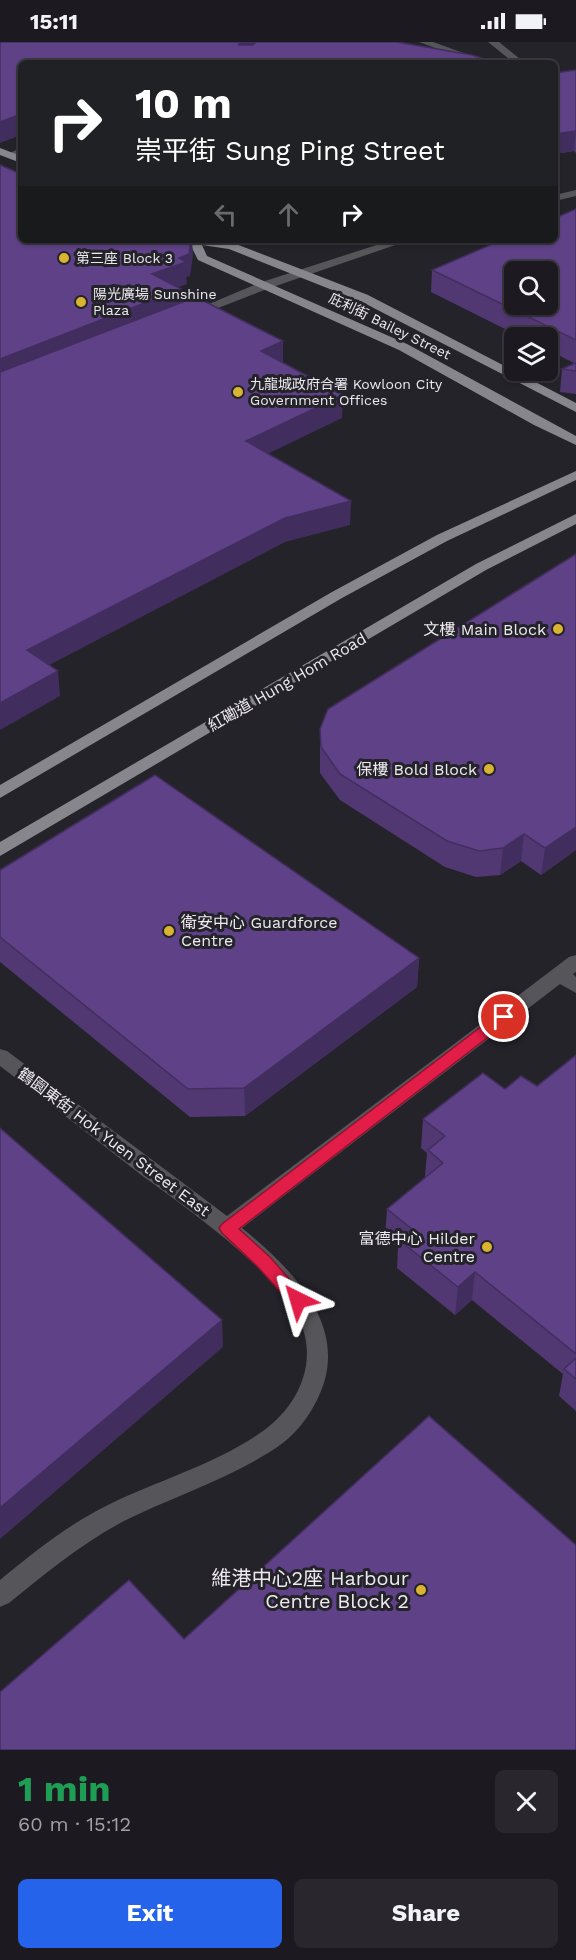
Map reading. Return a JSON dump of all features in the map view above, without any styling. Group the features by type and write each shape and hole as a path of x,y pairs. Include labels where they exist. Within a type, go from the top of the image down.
{"main road":[{"name":"庇利街 Bailey Street","path":"195,243 202,258 263,286 331,313 432,362 576,441"},
{"name":"庇利街 Bailey Street","path":"213,243 232,246 385,309 576,408"},
{"path":"0,792 337,595 442,538 576,475"},
{"name":"紅磡道 Hung Hom Road","path":"0,850 481,567 576,518"}],"street":[{"path":"424,42 477,60"},
{"path":"493,42 516,60"},
{"path":"558,197 576,193"},
{"path":"174,321 263,286 395,243"},
{"path":"227,1228 568,980 576,962"},
{"name":"鶴園東街 Hok Yuen Street East","path":"0,1056 227,1228 282,1281 298,1300 313,1326 318,1346 318,1369 309,1394 292,1421 270,1439 114,1514 74,1538 0,1595"}],"building":[{"path":"0,42 239,42 239,45 253,45 256,42 397,42 472,55 487,60 18,60 18,115 0,122"},
{"path":"576,70 576,131 558,134 558,73"},
{"name":"陽光廣場 Sunshine Plaza","path":"0,165 18,173 18,243 191,243 189,254 179,258 186,262 152,274 181,289 0,359"},
{"path":"576,209 576,340 558,331 558,327 549,327 525,315 558,315 558,261 504,261 504,305 432,270 495,243 558,243 558,217"},
{"path":"196,297 283,341 261,351 343,395 246,441 351,501 285,518 27,650 58,671 0,703 0,372"},
{"path":"576,363 576,371 562,369"},
{"path":"576,554 576,827 545,848 524,834 503,848 479,851 447,841 340,774 321,747 320,729 328,709"},
{"name":"衛安中心 Guardforce Centre","path":"155,775 419,958 244,1088 188,1089 0,937 0,870"},
{"name":"富德中心 Hilder Centre","path":"576,1055 576,1354 475,1272 458,1287 399,1240 412,1229 387,1209 443,1163 428,1150 445,1136 423,1119 483,1073 505,1089 521,1076 537,1086"},
{"path":"0,1128 222,1320 0,1508"},
{"path":"576,1358 576,1379 564,1369"},
{"name":"維港中心2座 Harbour Centre Block 2","path":"429,1416 576,1545 576,1750 0,1750 0,1692 129,1580 184,1639"}],"place":[{"name":"第三座 Block 3","path":"64,258"},
{"name":"陽光廣場 Sunshine Plaza","path":"81,302"},
{"name":"九龍城政府合署 Kowloon City Government Offices","path":"238,392"},
{"name":"文樓 Main Block","path":"558,629"},
{"name":"保樓 Bold Block","path":"489,769"},
{"name":"衛安中心 Guardforce Centre","path":"169,931"},
{"name":"富德中心 Hilder Centre","path":"487,1247"},
{"name":"維港中心2座 Harbour Centre Block 2","path":"421,1590"}],"route":[{"path":"298,1300 264,1262 227,1228 504,1017"}]}
